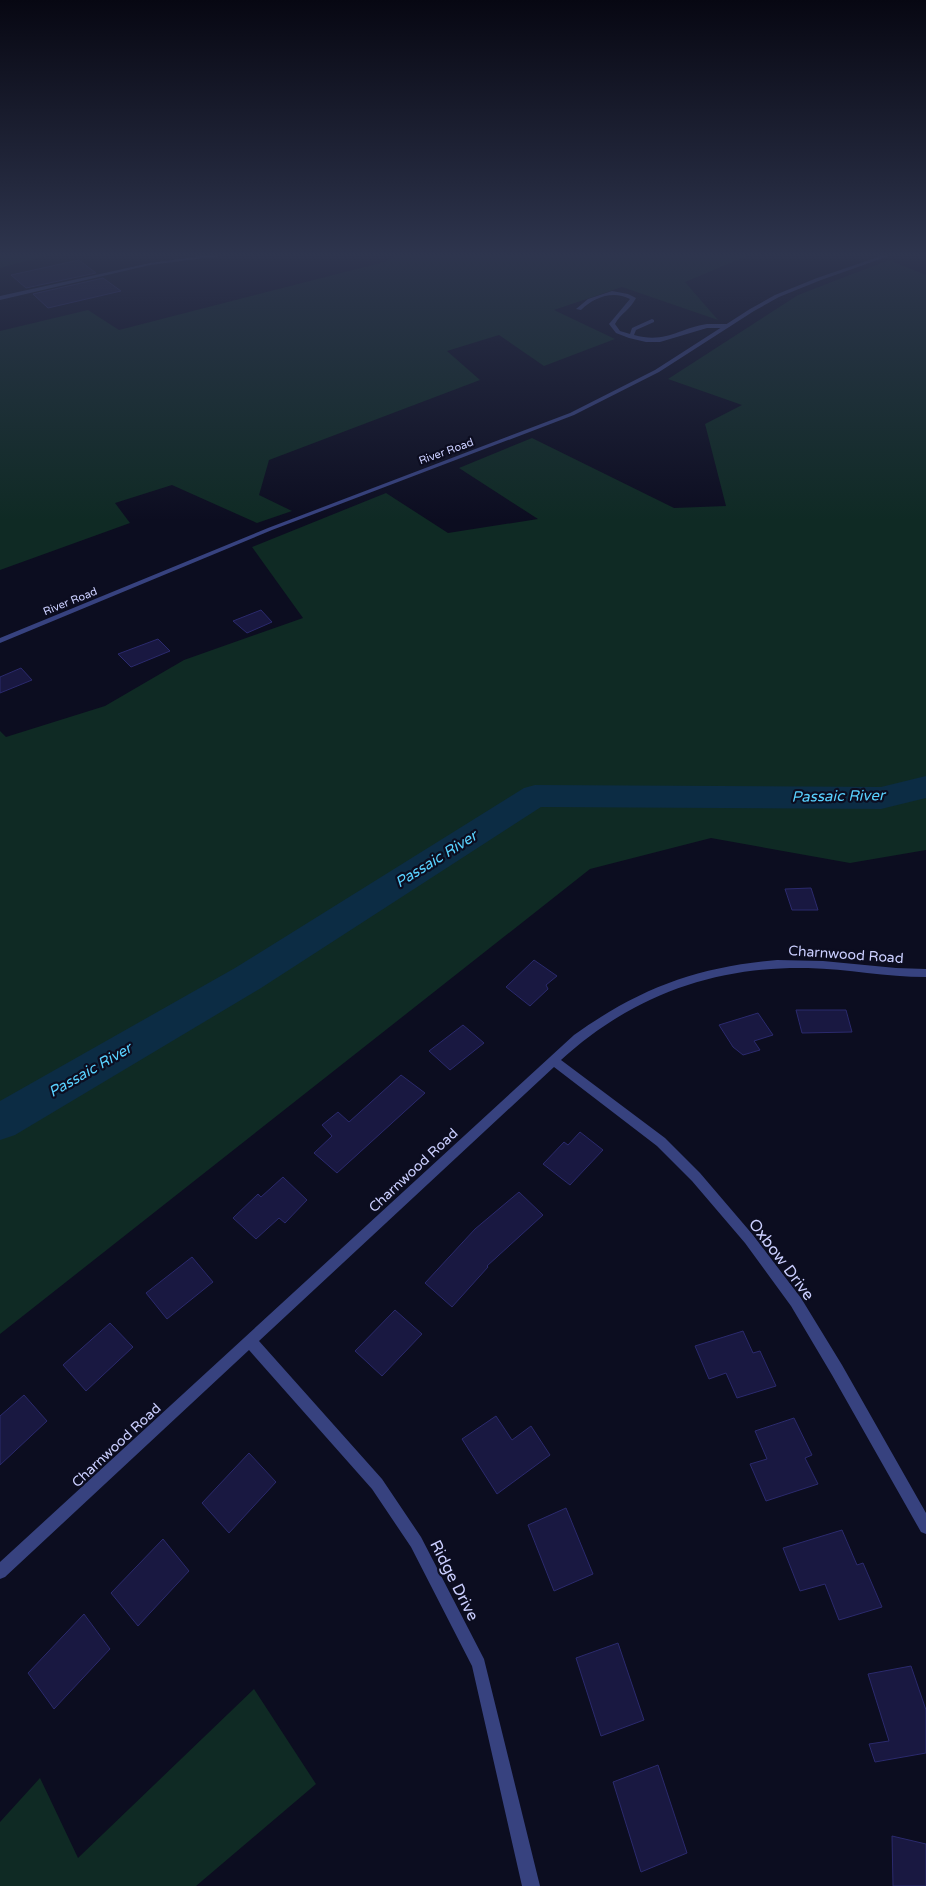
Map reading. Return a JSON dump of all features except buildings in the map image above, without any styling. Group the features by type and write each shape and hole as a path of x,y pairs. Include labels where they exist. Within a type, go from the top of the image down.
{"street":[{"name":"River Road","path":"0,640 270,529 564,417 657,371 699,344"},
{"name":"Charnwood Road","path":"0,1572 553,1060 595,1024 621,1007 671,984 709,973 741,967 808,964 842,966 877,972 926,973"},
{"name":"Oxbow Drive","path":"553,1060 661,1142 696,1177 749,1239 796,1302 926,1527"},
{"name":"Ridge Drive","path":"250,1341 377,1484 416,1542 479,1664 531,1886"}],"green space":[{"path":"0,344 470,344 447,351 480,380 269,460 259,495 292,511 257,523 172,485 115,503 130,523 0,570"},
{"path":"512,344 602,344 544,366"},
{"path":"722,344 926,344 926,850 850,863 711,838 590,869 0,1334 0,731 6,737 105,706 184,660 303,618 252,547 386,493 448,533 538,519 459,468 532,438 674,508 726,506 705,424 742,405 668,379"},
{"path":"254,1689 316,1784 196,1886 0,1886 0,1822 40,1778 78,1858"}],"waterway":[{"name":"Passaic River","path":"0,1122 248,978 535,796 881,798 926,787"}]}
